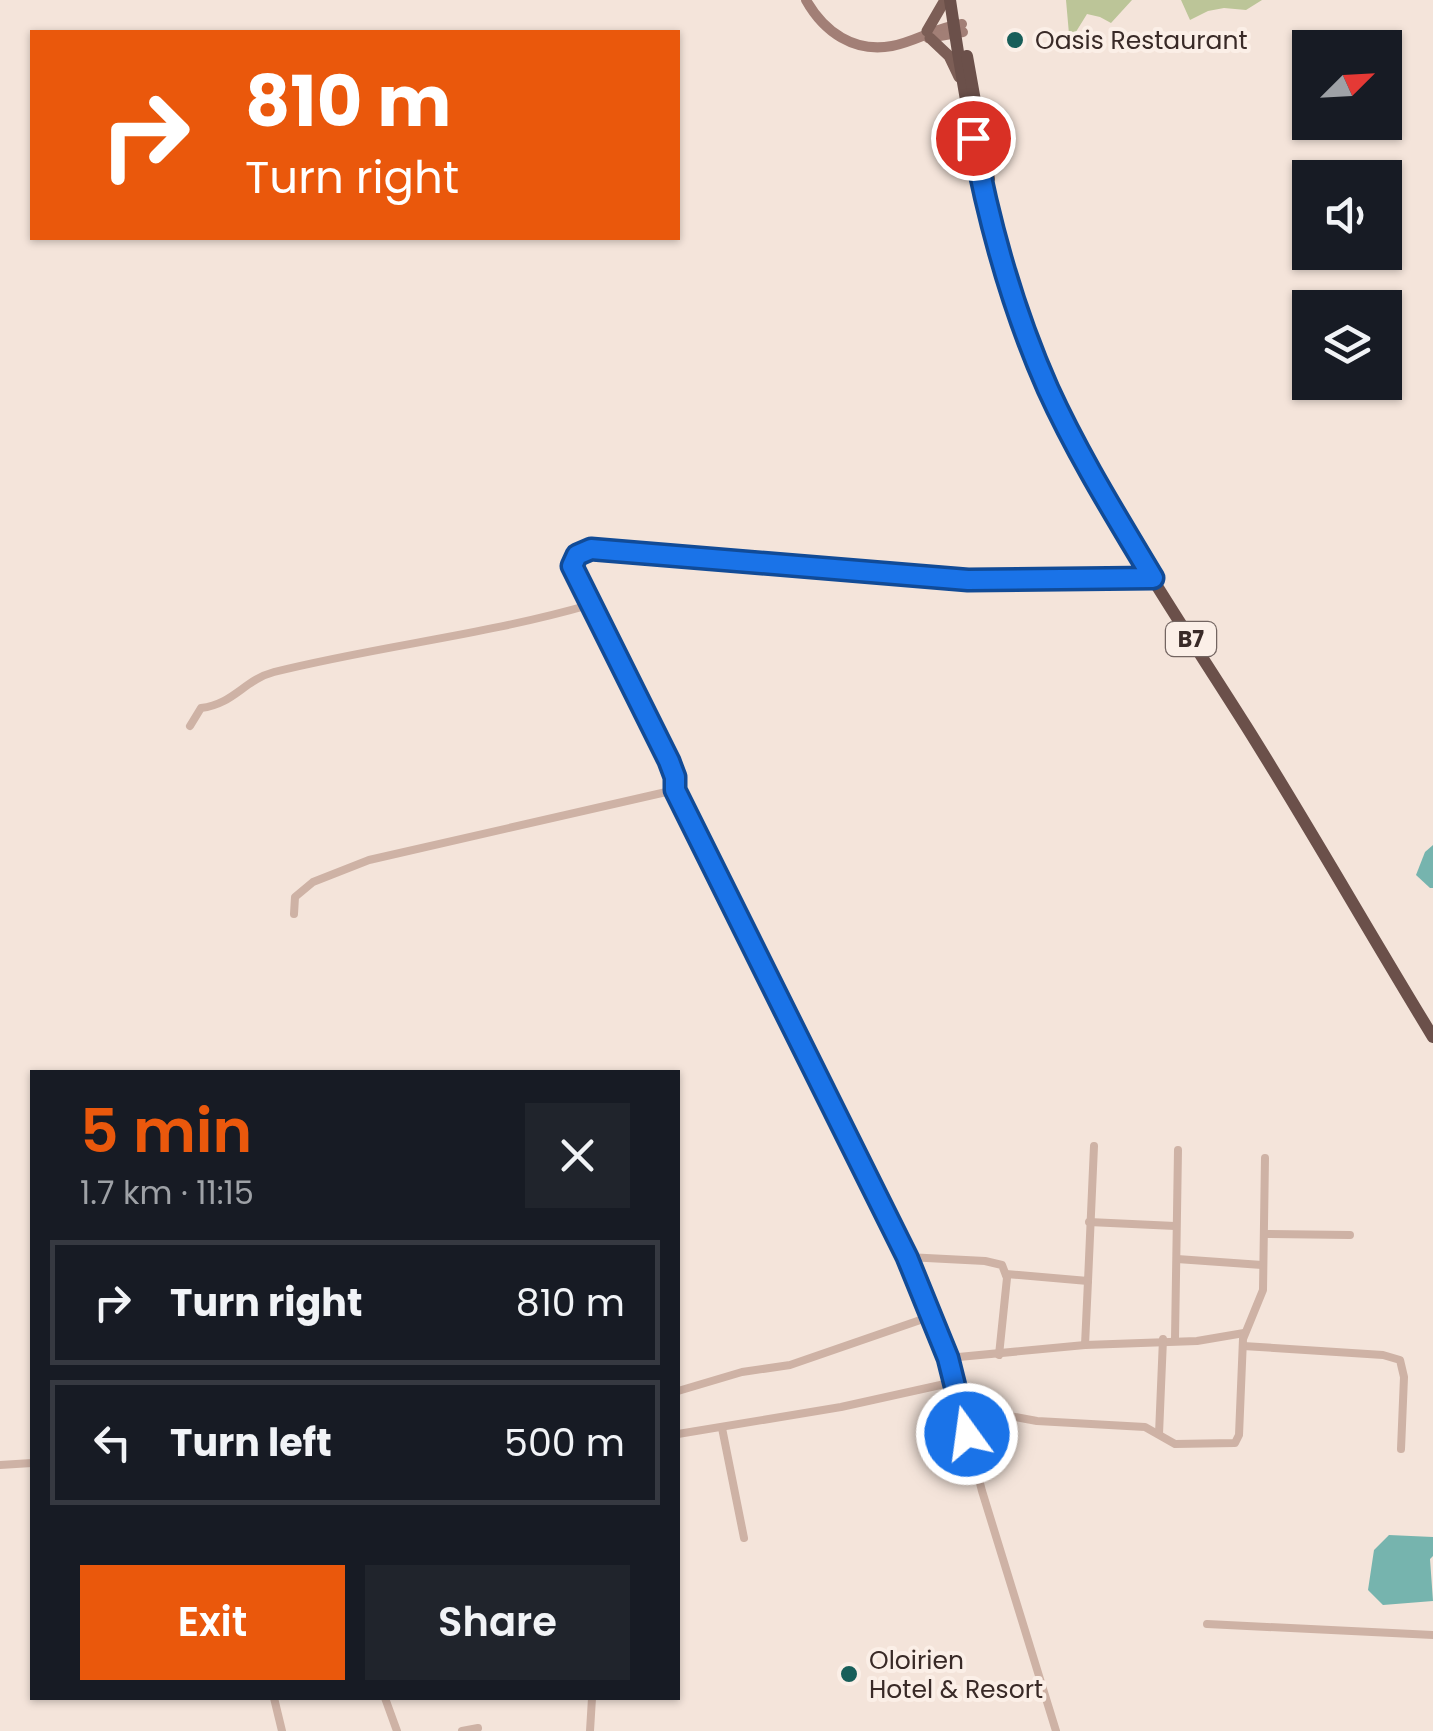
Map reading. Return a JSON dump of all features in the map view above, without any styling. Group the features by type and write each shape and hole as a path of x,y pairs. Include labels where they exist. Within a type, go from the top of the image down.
{"highway":[{"name":"B7","path":"948,0 959,29 993,198 990,222"},
{"name":"B7","path":"958,0 963,85 990,222 1024,328 1050,392 1095,481 1433,1037"}],"main road":[{"path":"806,0 824,26 859,45 891,46 959,29"},
{"path":"925,35 948,0"},
{"path":"925,35 949,56 963,85"}],"street":[{"path":"1056,1731 982,1491 948,1358 907,1257 675,790 669,761 588,605 572,566 577,555 591,549 968,580 1153,578"},
{"path":"190,726 201,708 220,706 256,677 376,650 464,636 588,605"},
{"path":"294,914 295,897 313,882 369,860 675,790"},
{"path":"1085,1344 1094,1146"},
{"path":"1175,1339 1178,1150"},
{"path":"961,1408 1036,1420 1145,1427 1175,1444 1226,1446 1237,1441 1244,1333 1261,1297 1266,1234 1265,1158"},
{"path":"1089,1222 1175,1226"},
{"path":"1266,1234 1350,1235"},
{"path":"907,1257 986,1260 1002,1265 1006,1274 999,1355"},
{"path":"1177,1260 1262,1265"},
{"path":"1006,1274 1088,1281"},
{"path":"680,1390 742,1372 790,1365 930,1317"},
{"path":"948,1358 1085,1344 1197,1341 1244,1333"},
{"path":"1158,1434 1163,1340"},
{"path":"1243,1346 1400,1360 1404,1376 1402,1449"},
{"path":"680,1434 841,1407 954,1382"},
{"path":"722,1428 744,1538"},
{"path":"0,1465 30,1462"},
{"path":"1207,1624 1433,1635"},
{"path":"274,1700 282,1731"},
{"path":"386,1700 397,1731"},
{"path":"590,1731 592,1700"},
{"path":"462,1731 478,1728"}],"green space":[{"path":"1066,0 1132,0 1111,23 1087,14 1074,35 1069,34"},
{"path":"1181,0 1262,0 1246,10 1224,8 1190,20"}],"water":[{"path":"1433,845 1430,888 1416,875 1425,852"},
{"path":"1389,1535 1433,1537 1433,1601 1383,1605 1368,1590 1374,1550"}],"place":[{"name":"Oasis Restaurant","path":"1015,40"},
{"name":"Oloirien Hotel & Resort","path":"849,1674"}],"route":[{"path":"967,1434 948,1358 907,1257 675,790 669,761 588,605 572,560 591,549 968,580 1153,578 1095,481 1034,356 990,222 973,138"}]}
